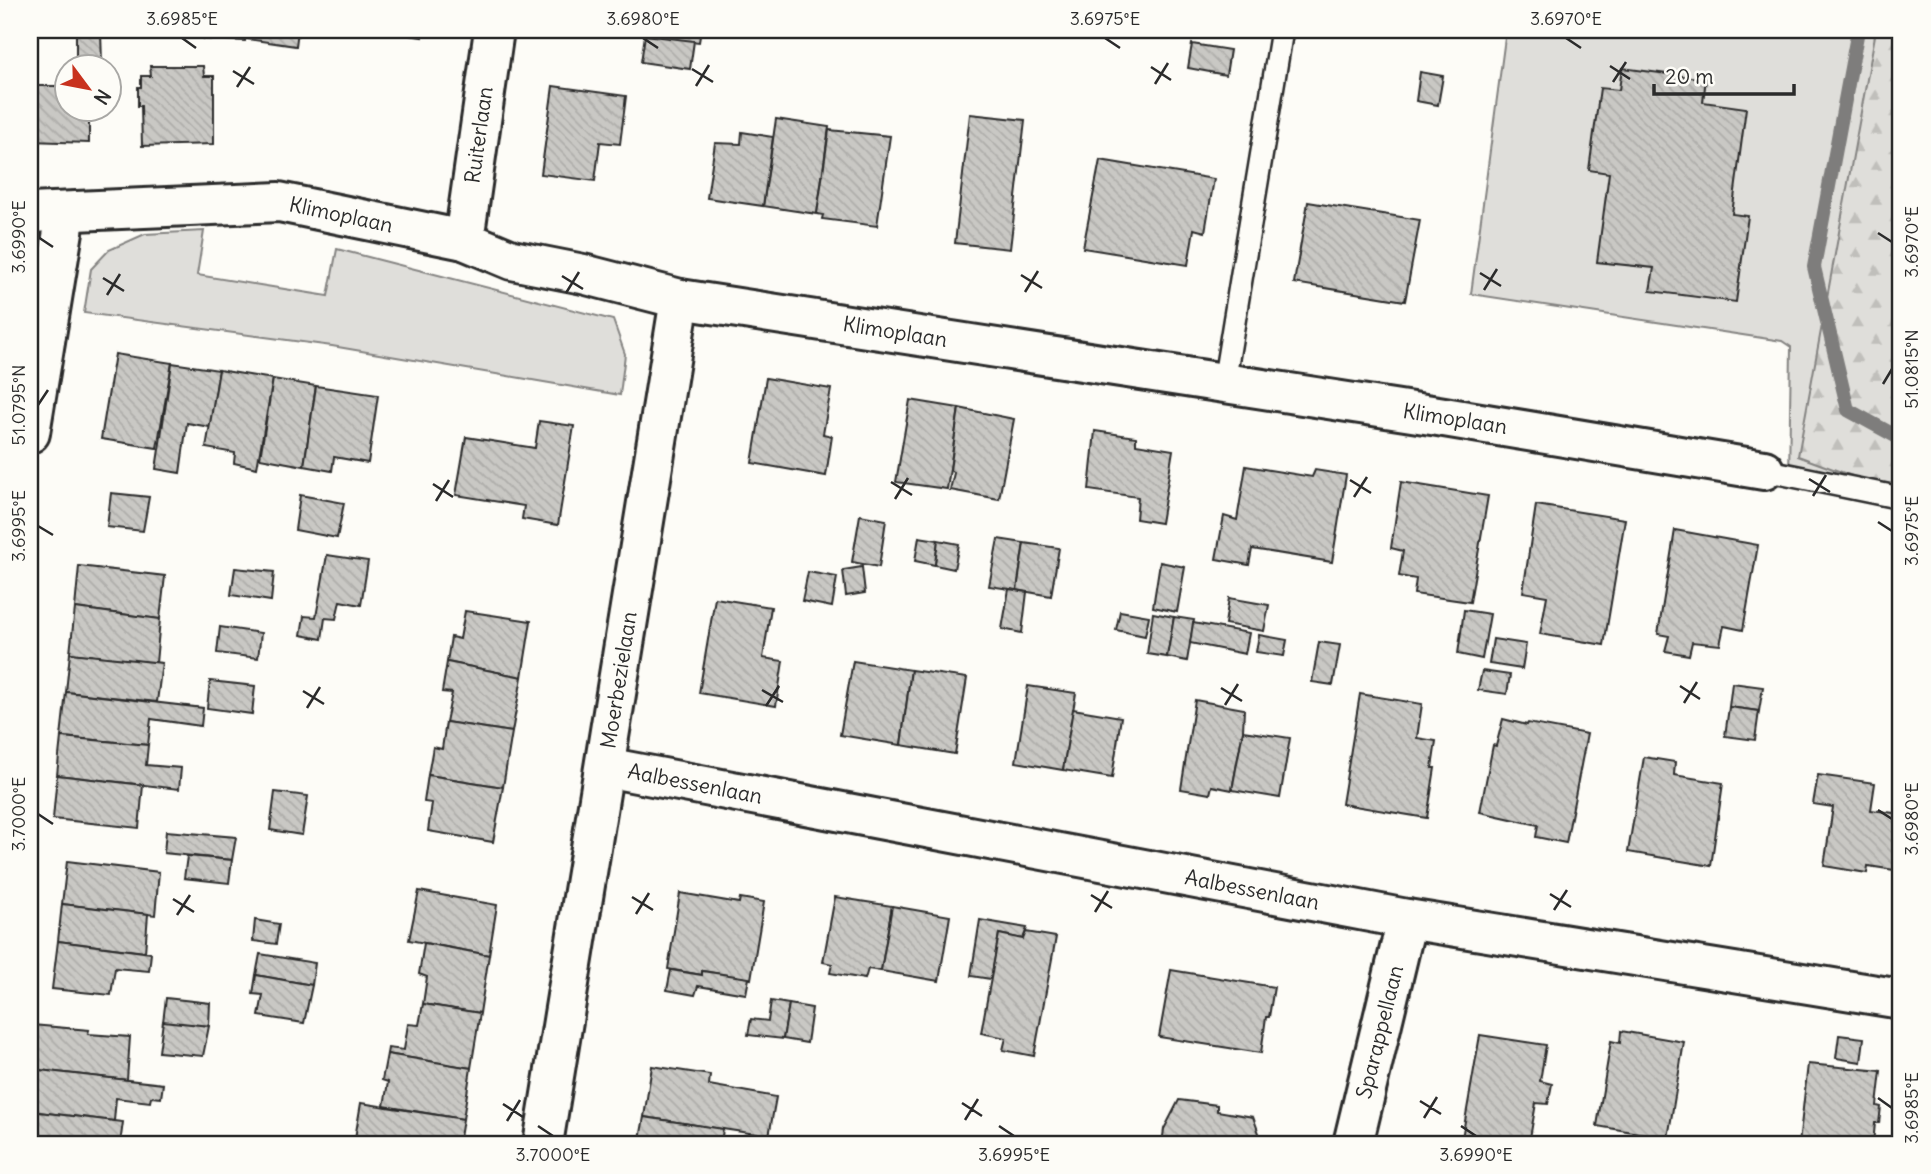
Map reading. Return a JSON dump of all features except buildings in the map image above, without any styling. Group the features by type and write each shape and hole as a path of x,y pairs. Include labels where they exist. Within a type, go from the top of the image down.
{"street":[{"name":"Ruiterlaan","path":"464,240 494,30"},
{"name":"Klimoplaan","path":"48,213 279,202 464,240 512,260 680,299 1764,470"},
{"path":"30,433 48,213"},
{"name":"Moerbezielaan","path":"543,1144 680,299"},
{"name":"Aalbessenlaan","path":"605,766 1407,919 1901,999"},
{"name":"Sparappellaan","path":"1353,1144 1407,919"}],"lane":[{"path":"1223,383 1282,30"},
{"path":"1764,470 1901,498"}],"green space":[{"path":"1506,30 1901,30 1901,502 1789,479 1791,347 1782,341 1471,294"},
{"path":"1876,30 1901,30 1901,494 1798,456"},
{"path":"204,231 197,275 328,296 337,249 613,320 625,354 620,395 332,346 84,313 91,269 109,250 145,234"}],"waterway":[{"path":"1858,30 1814,267 1848,410 1901,439"}]}
